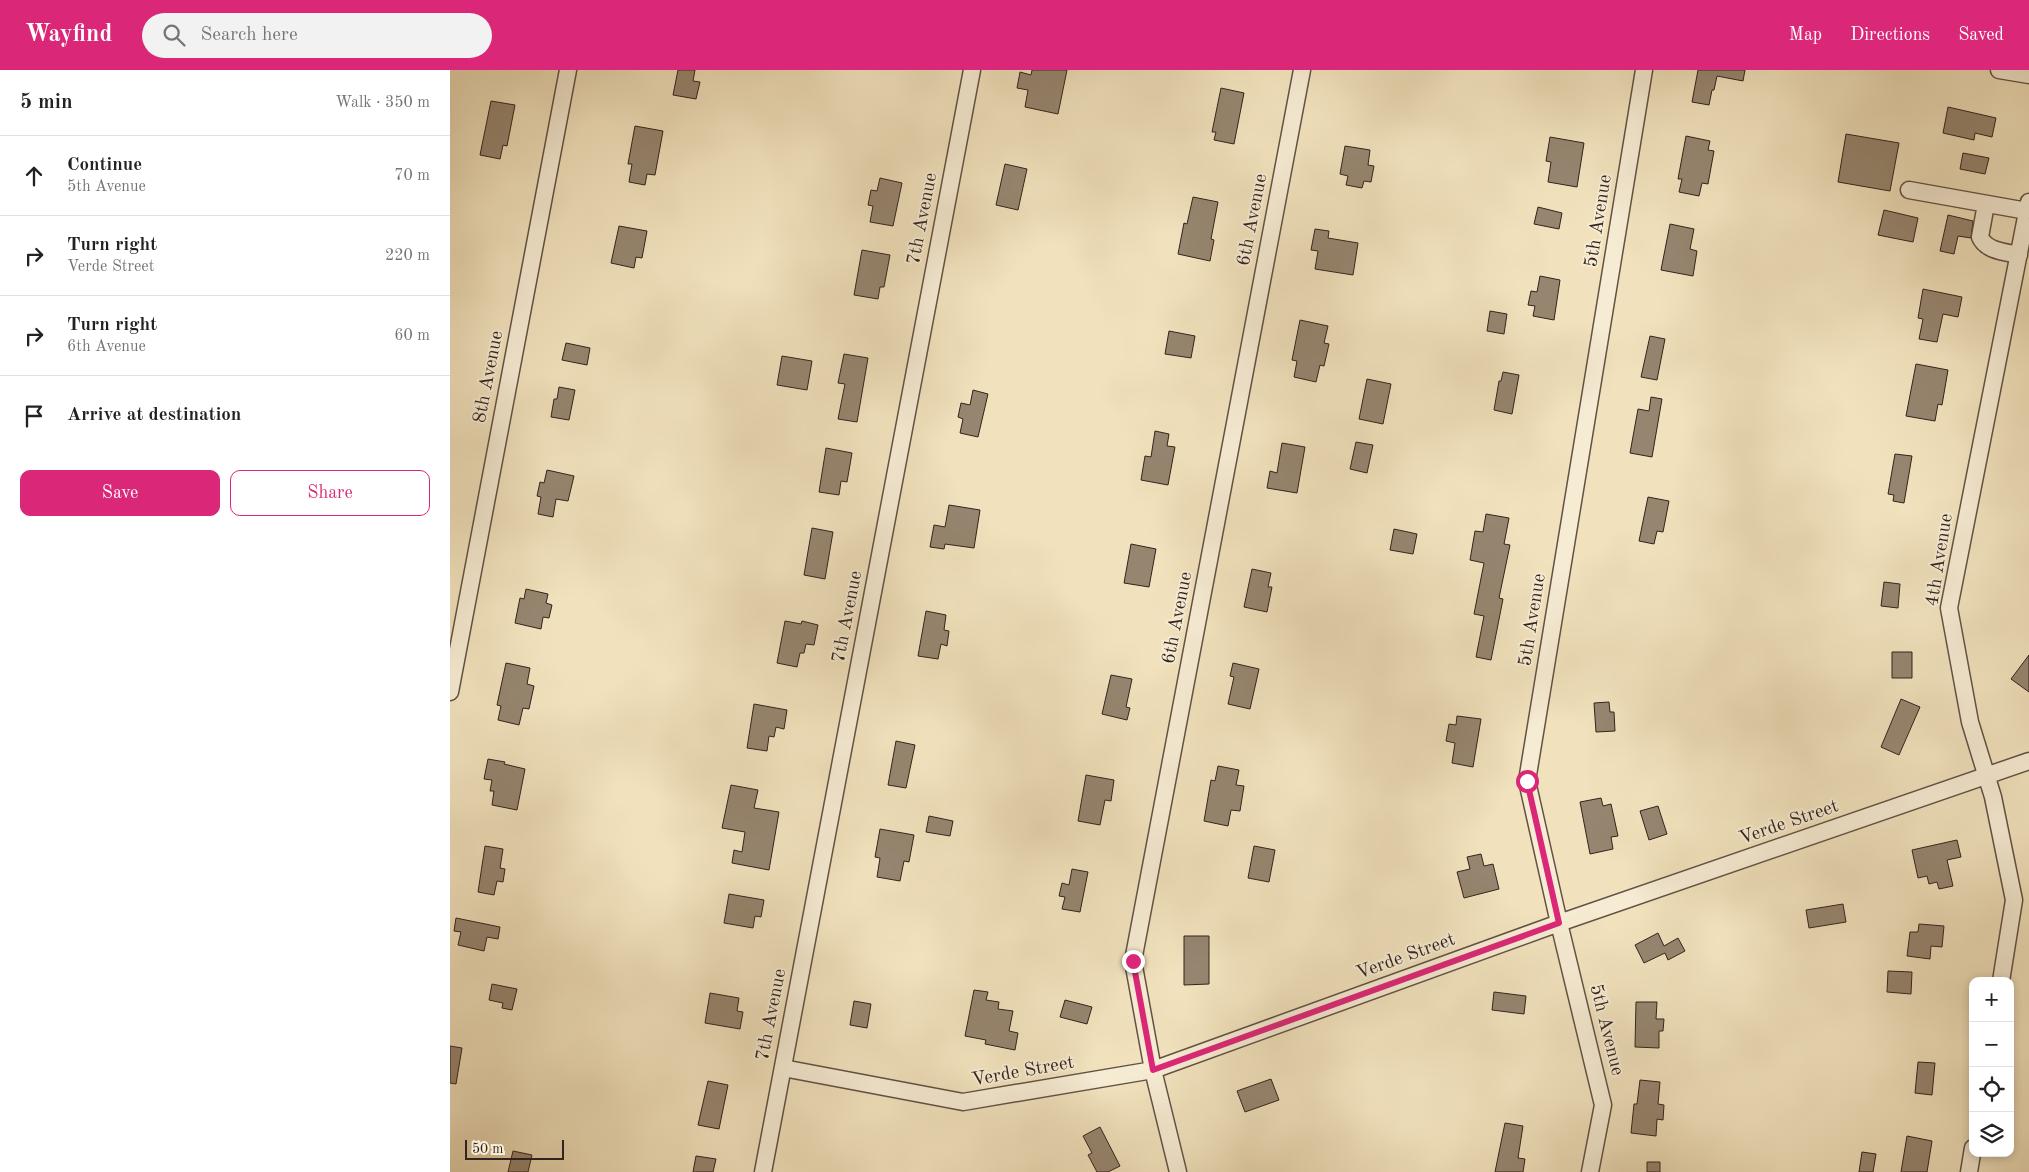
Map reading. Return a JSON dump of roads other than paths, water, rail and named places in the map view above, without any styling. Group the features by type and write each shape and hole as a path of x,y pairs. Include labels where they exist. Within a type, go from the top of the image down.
{"street":[{"name":"8th Avenue","path":"450,692 568,70"},
{"name":"7th Avenue","path":"763,1172 972,70"},
{"name":"6th Avenue","path":"1178,1172 1153,1070 1133,961 1302,70"},
{"name":"5th Avenue","path":"1590,1172 1603,1105 1527,781 1644,70"},
{"path":"1999,70 2029,76"},
{"path":"1908,190 1986,204 2028,206"},
{"path":"1986,204 1980,237 1982,242 1993,249 2018,255"},
{"name":"4th Avenue","path":"2002,977 2014,900 1993,797 1970,722 1948,608 2028,206"},
{"name":"Verde Street","path":"783,1068 963,1102 1153,1070 1559,923 2029,761"},
{"path":"1969,1172 1972,1157"}]}
